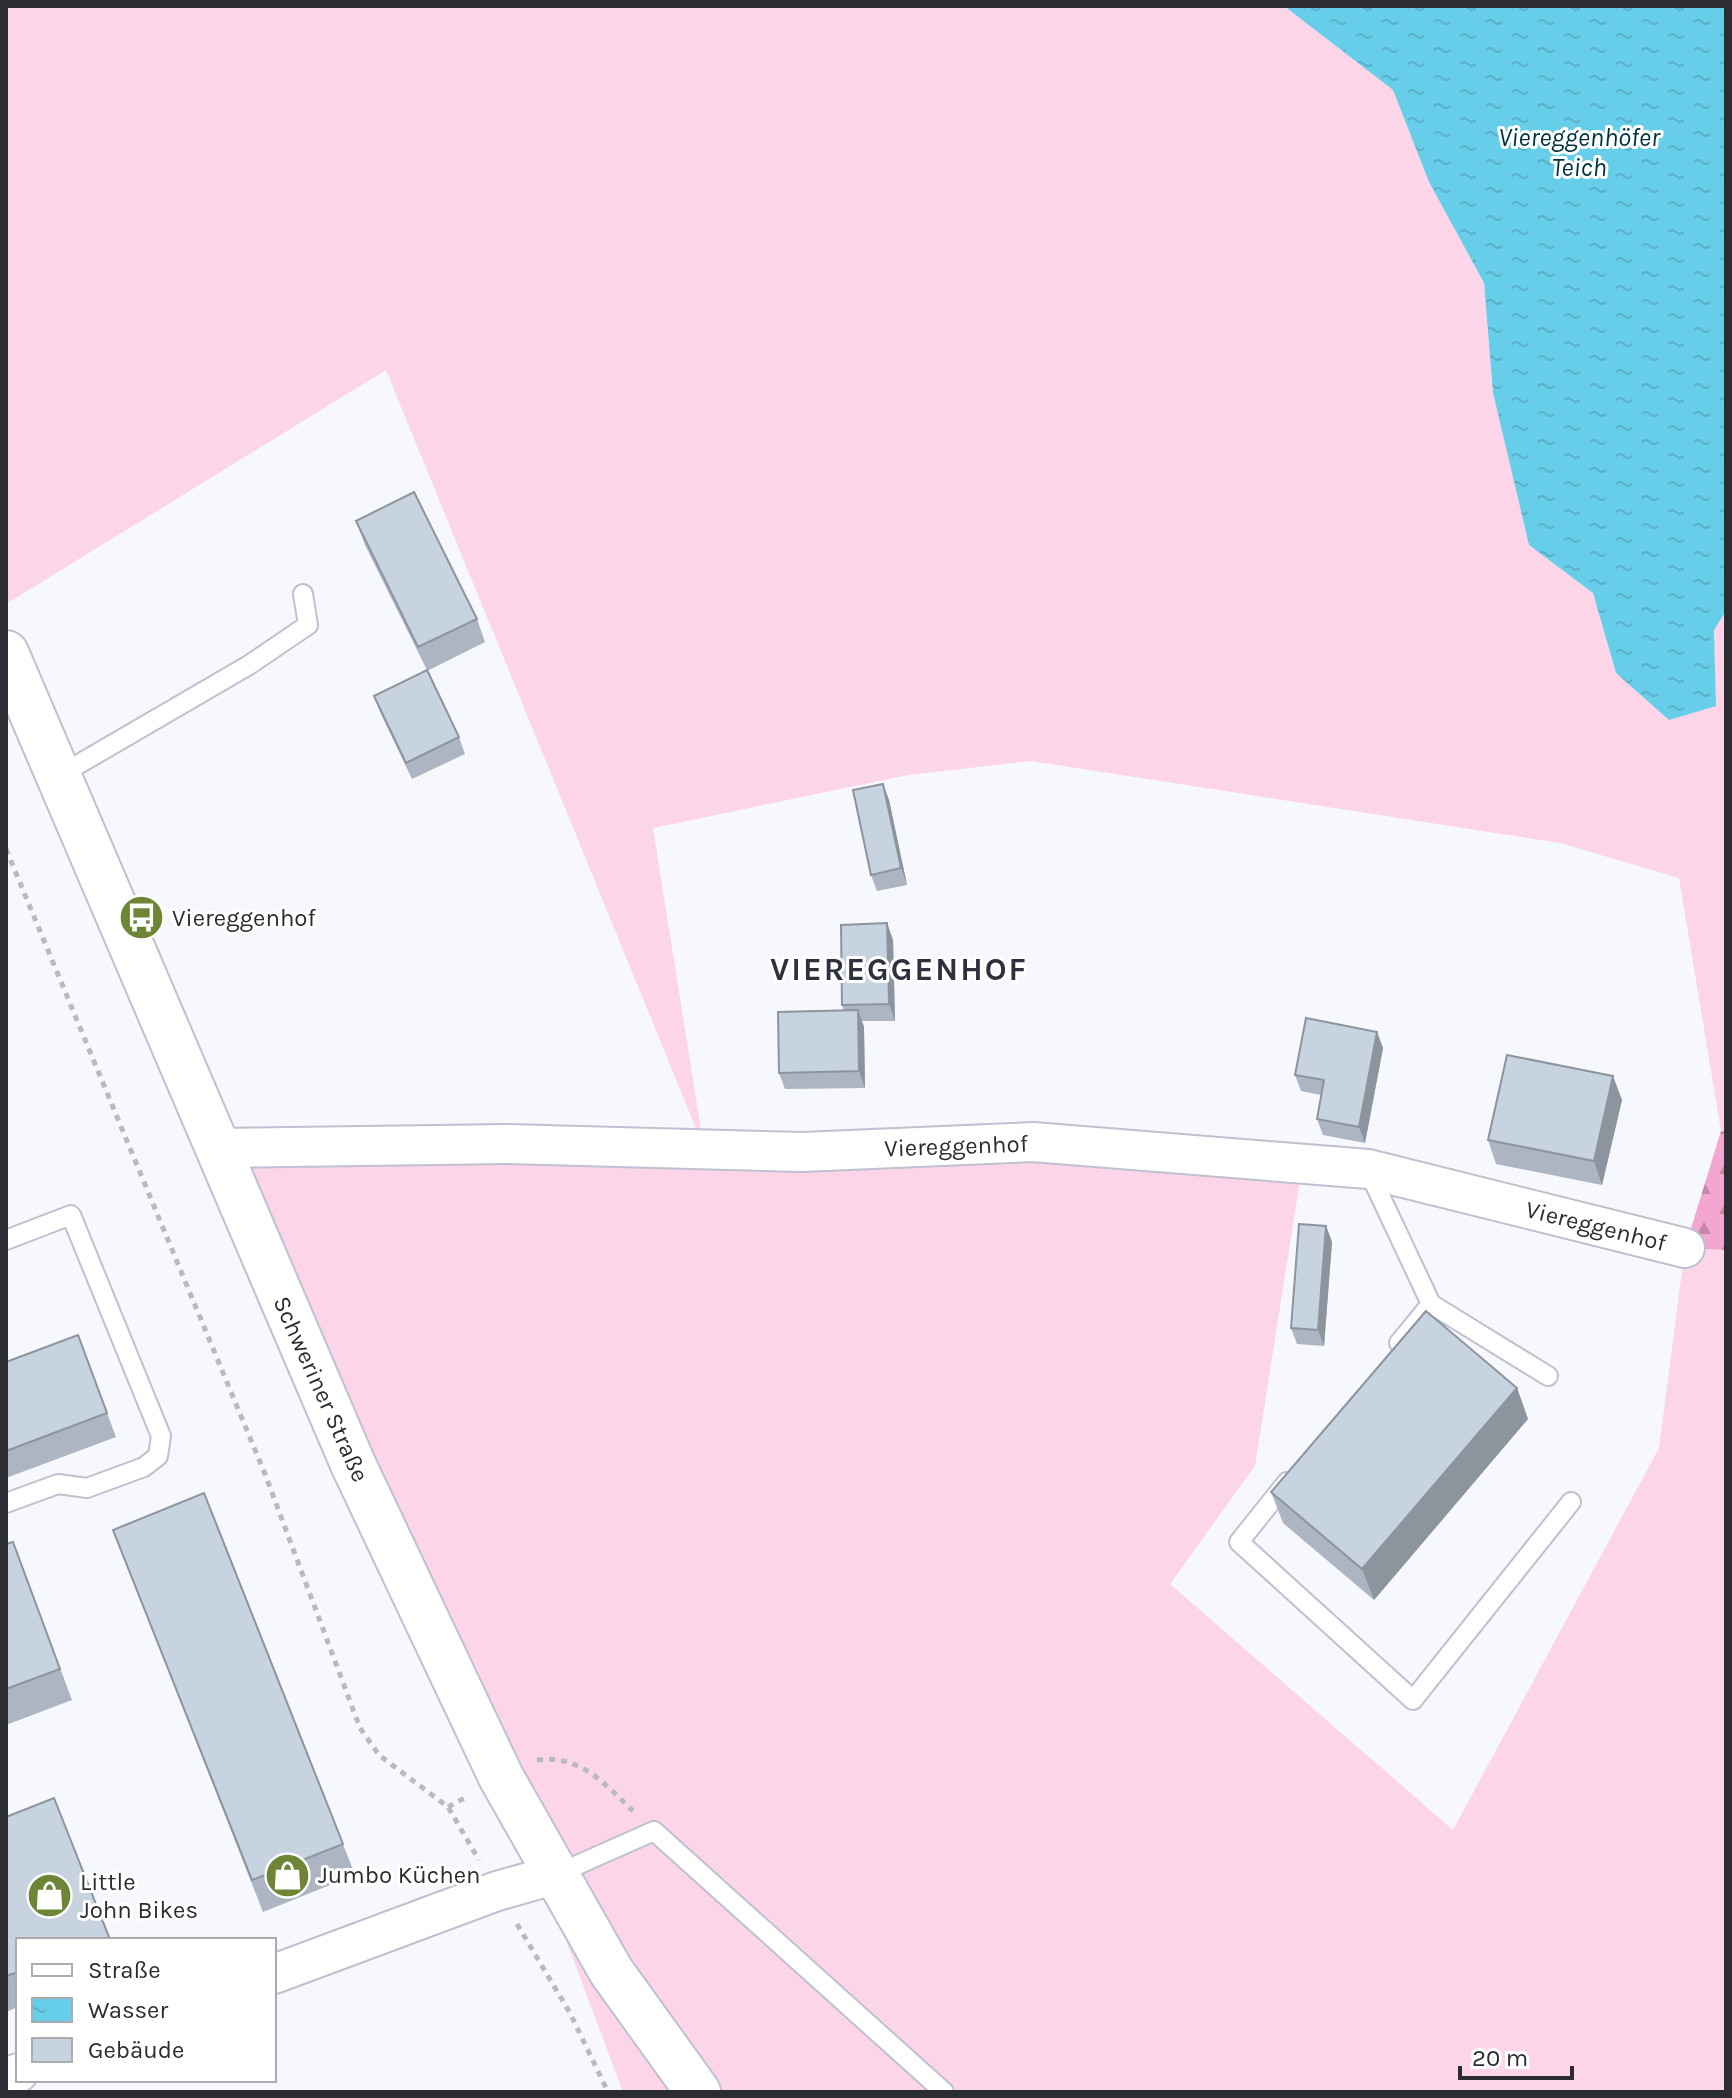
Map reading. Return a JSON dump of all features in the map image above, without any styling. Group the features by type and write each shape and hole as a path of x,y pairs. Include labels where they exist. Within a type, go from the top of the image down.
{"main road":[{"name":"Schweriner Straße","path":"6,653 353,1464 501,1777 611,1971 698,2092"}],"street":[{"name":"Viereggenhof","path":"216,1148 508,1144 802,1152 1033,1142 1368,1169 1685,1248"},
{"path":"276,1973 497,1891 557,1874"}],"lane":[{"path":"60,775 249,665 308,625 303,594"},
{"path":"1368,1169 1431,1304 1548,1376"},
{"path":"6,1240 71,1215 161,1436 158,1456 134,1471 87,1488 58,1484 6,1503"},
{"path":"1392,1351 1431,1304"},
{"path":"1296,1470 1239,1542 1413,1700 1571,1502"},
{"path":"557,1874 654,1831 944,2092"}],"path":[{"path":"6,849 265,1474 360,1728 379,1755 448,1807 570,2013 608,2092"}],"shaded area":[{"path":"6,6 1284,6 1393,90 1429,182 1484,283 1493,393 1529,545 1593,593 1616,673 1716,706 1714,630 1726,611 1726,1132 1721,1131 1679,878 1560,843 1031,761 908,775 653,828 704,1147 386,370 6,604"},
{"path":"704,1148 1303,1161 1255,1466 1170,1584 1453,1830 1659,1448 1685,1248 1726,1250 1726,2092 623,2092 550,1897 230,1151"}],"green space":[{"path":"1721,1131 1726,1132 1726,1250 1685,1248"}],"water":[{"name":"Viereggenhöfer Teich","path":"1284,6 1726,6 1726,611 1714,630 1716,706 1669,720 1616,673 1593,593 1529,545 1493,393 1484,283 1429,182 1393,90"}],"building":[{"path":"414,492 477,619 418,647 356,521"},
{"path":"427,670 459,737 406,763 374,696"},
{"path":"883,784 901,868 871,875 853,790"},
{"path":"887,923 889,1004 842,1005 841,925"},
{"path":"858,1010 859,1071 779,1073 778,1012"},
{"path":"1306,1018 1377,1032 1359,1127 1317,1119 1324,1080 1295,1075"},
{"path":"1507,1055 1613,1076 1594,1161 1488,1140"},
{"path":"1299,1224 1326,1226 1318,1330 1291,1328"},
{"path":"1426,1311 1517,1388 1362,1569 1271,1492"},
{"path":"78,1335 107,1413 6,1451 6,1362"},
{"path":"204,1493 343,1844 252,1880 113,1530"},
{"path":"13,1542 60,1669 6,1689 6,1544"},
{"name":"Little John Bikes","path":"54,1798 109,1937 16,1938 16,1973 6,1976 6,1817"}],"place":[{"name":"Viereggenhof","path":"141,918"},
{"name":"Jumbo Küchen","path":"287,1875"},
{"name":"Little John Bikes","path":"49,1896"}],"district":[{"name":"VIEREGGENHOF","path":"899,969"}]}
